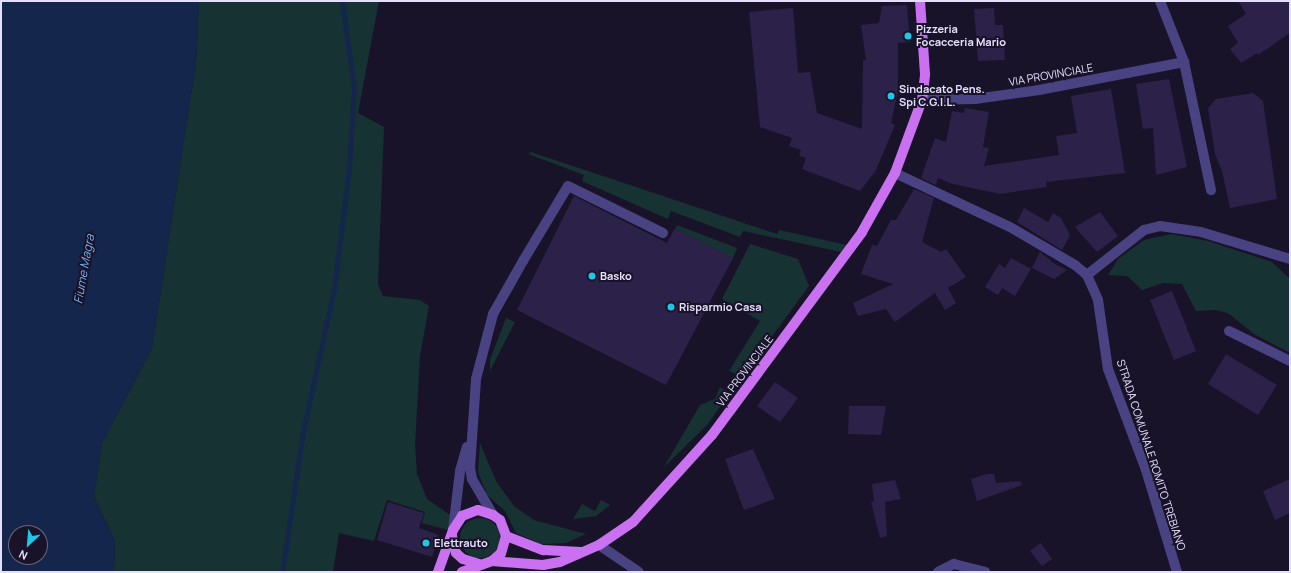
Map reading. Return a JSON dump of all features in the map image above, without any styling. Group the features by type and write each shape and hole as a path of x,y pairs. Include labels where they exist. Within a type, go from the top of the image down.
{"main road":[{"name":"VIA PROVINCIALE","path":"506,536 544,550 583,552 599,545 639,516 712,436 862,232 895,173 922,100 925,74 920,1"},
{"path":"438,572 452,533 462,516 469,512 478,510 494,515 500,520 506,536 504,547 492,561"},
{"path":"452,533 456,553 463,559 480,564"},
{"path":"462,572 480,564 492,561 543,565 560,562 583,552"}],"street":[{"path":"1160,1 1184,62 1211,190"},
{"name":"VIA PROVINCIALE","path":"922,100 976,99 1039,90 1184,62"},
{"name":"STRADA COMUNALE ROMITO TREBIANO","path":"895,173 1010,227 1060,255 1087,275 1098,300 1108,370 1146,470 1177,572"},
{"path":"494,515 472,479 470,436 476,379 493,314 568,186 663,233"},
{"path":"1087,275 1144,230 1160,226 1201,232 1290,259"},
{"path":"1229,331 1290,361"},
{"path":"452,533 460,471 470,436"},
{"path":"599,545 639,572"},
{"path":"938,572 954,564 985,572"}],"green space":[{"path":"199,1 379,1 358,113 384,127 378,284 383,296 420,300 429,306 420,356 415,445 417,474 427,499 450,515 448,530 422,523 425,512 387,500 374,541 339,533 333,572 114,572 115,541 94,497 102,443 152,348 196,62"},
{"path":"531,152 777,234 779,230 847,245 841,252 743,231 740,237 671,211 668,219 582,181 584,175 528,154"},
{"path":"677,225 737,248 733,258 675,230"},
{"path":"1171,234 1208,241 1272,262 1290,279 1290,353 1254,334 1228,313 1215,310 1196,311 1182,284 1163,283 1142,290 1127,276 1108,275 1118,259 1144,240"},
{"path":"750,244 798,259 809,286 742,377 729,371 760,321 722,299"},
{"path":"506,318 515,322 490,371 490,360"},
{"path":"720,387 730,393 707,425 664,467 700,405 715,399"},
{"path":"480,443 496,481 514,506 534,520 586,534 566,543 541,544 516,533 505,511 487,495 478,472"},
{"path":"601,500 610,505 596,516 573,519 582,504 595,511"},
{"path":"484,518 491,521 497,527 500,538 499,546 491,555 484,558 476,558 469,555 461,546 460,534 463,527 472,519"}],"water":[{"name":"Fiume Magra","path":"1,1 199,1 196,62 152,348 102,443 94,497 115,541 114,572 1,572"}],"building":[{"path":"1238,1 1290,1 1290,33 1258,55 1257,53 1241,63 1230,49 1238,43 1228,26 1246,14"},
{"path":"907,5 910,42 898,43 898,91 891,123 895,125 875,172 860,191 802,169 806,158 799,156 801,150 789,146 792,138 760,127 749,12 793,8 798,73 810,72 817,113 862,129 863,60 866,60 861,25 879,23 882,6"},
{"path":"994,8 995,25 1003,25 1005,60 978,61 974,9"},
{"path":"1169,79 1187,167 1156,175 1153,128 1143,129 1136,84"},
{"path":"1111,89 1125,173 1046,182 1047,187 1000,194 953,184 938,178 936,185 921,178 935,138 946,142 952,111 964,113 965,108 989,112 983,147 989,148 984,166 1059,155 1056,136 1077,133 1071,96"},
{"path":"1253,93 1263,101 1277,199 1230,208 1222,171 1215,154 1208,108 1216,99"},
{"path":"914,189 934,198 922,242 941,252 946,249 966,277 948,288 956,303 945,310 935,293 895,322 886,309 858,316 853,303 893,284 861,274 872,245 877,246 891,220 896,220"},
{"path":"574,196 667,243 675,228 733,258 666,385 517,310"},
{"path":"1024,208 1048,222 1053,213 1061,218 1070,235 1062,250 1017,222"},
{"path":"1100,212 1118,236 1097,252 1075,227"},
{"path":"1040,252 1055,264 1067,270 1054,279 1032,268"},
{"path":"1011,258 1031,269 1015,296 1002,288 998,295 985,287 999,264 1005,268"},
{"path":"1172,291 1196,351 1174,360 1150,300"},
{"path":"1226,354 1277,385 1258,415 1208,384"},
{"path":"775,382 798,398 780,422 757,406"},
{"path":"849,406 886,406 881,435 848,434"},
{"path":"753,449 775,499 744,510 725,459"},
{"path":"987,474 994,474 996,483 1021,481 1022,485 977,501 971,479"},
{"path":"1290,479 1290,513 1275,520 1263,491"},
{"path":"895,480 901,499 885,502 887,536 880,538 871,502 874,501 872,484"},
{"path":"388,502 424,513 419,528 439,535 432,557 377,540"},
{"path":"1041,543 1052,559 1042,566 1030,551"}],"waterway":[{"path":"282,572 303,431 334,289 349,168 354,88 342,1"}],"place":[{"name":"Pizzeria Focacceria Mario","path":"908,36"},
{"name":"Sindacato Pens. Spi C.G.I.L.","path":"891,96"},
{"name":"Basko","path":"592,276"},
{"name":"Risparmio Casa","path":"671,307"},
{"name":"Elettrauto","path":"426,543"}]}
